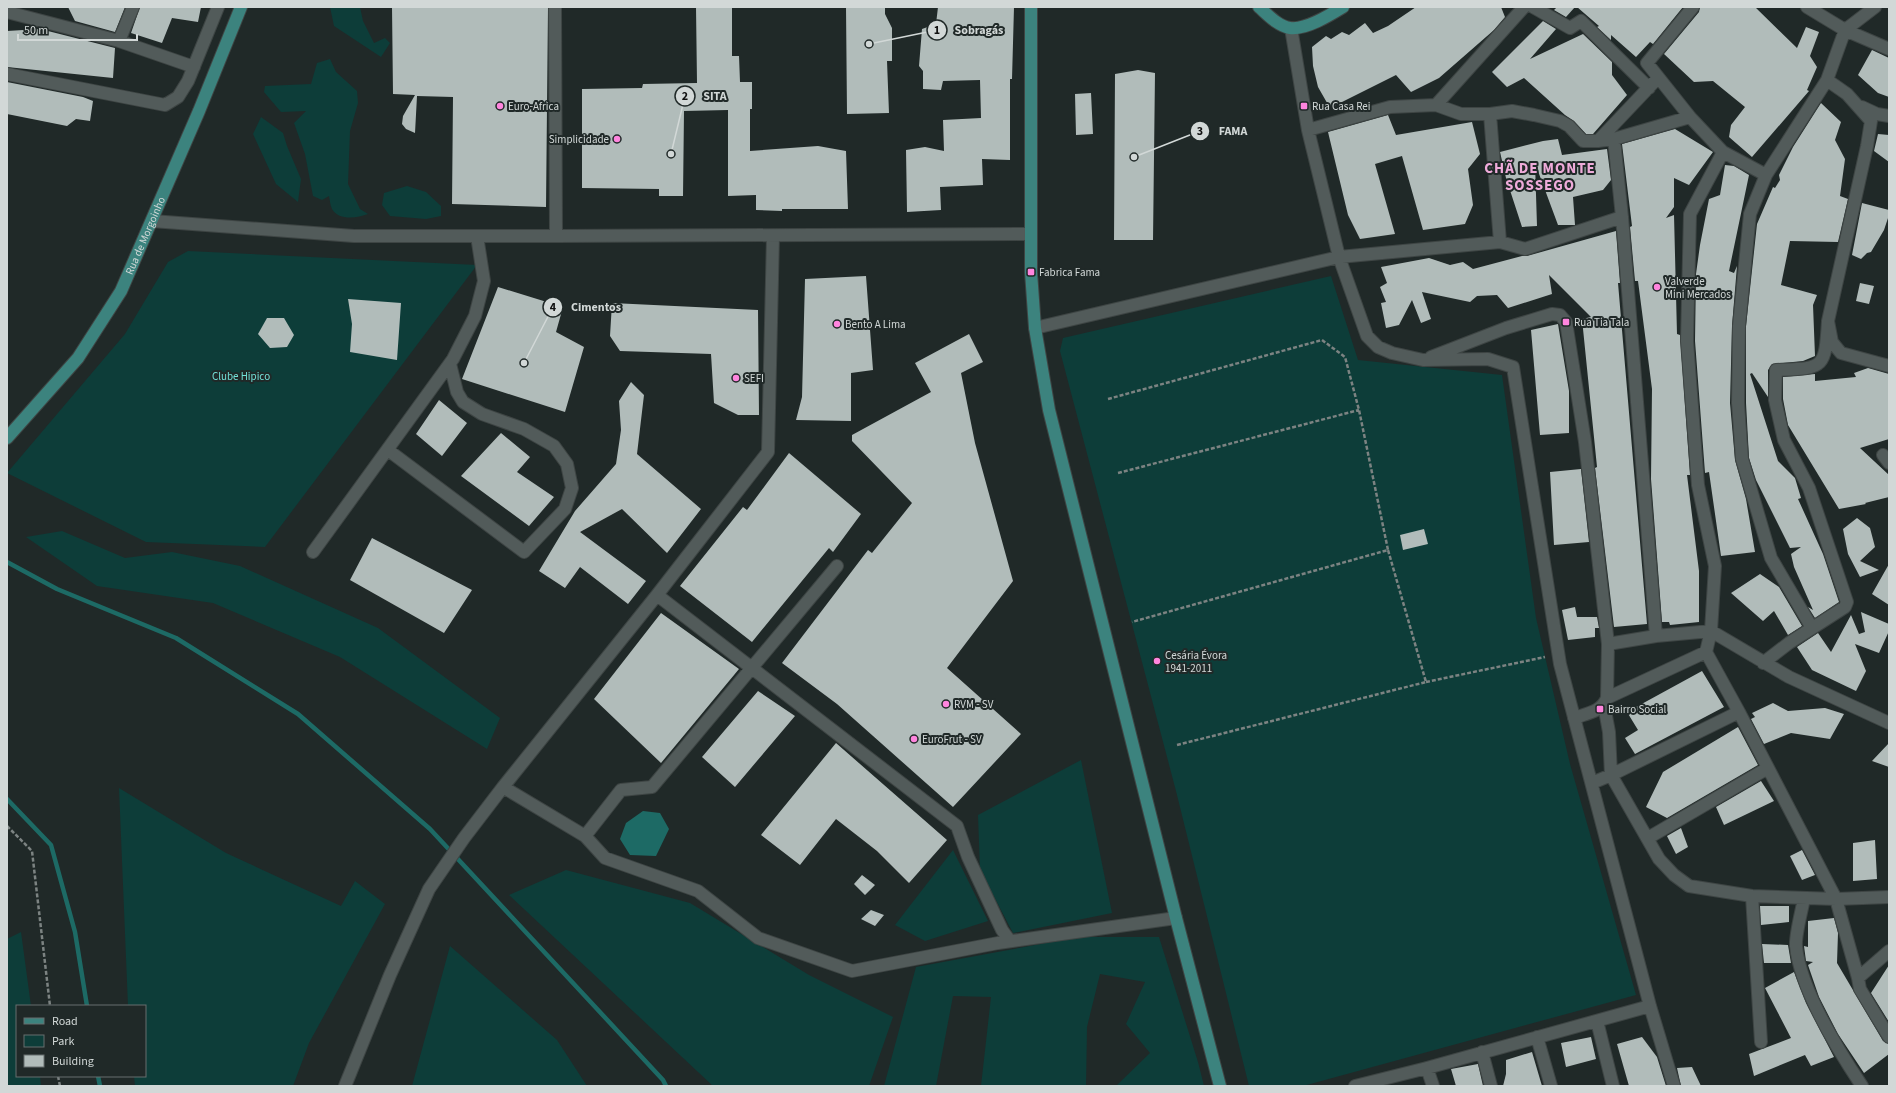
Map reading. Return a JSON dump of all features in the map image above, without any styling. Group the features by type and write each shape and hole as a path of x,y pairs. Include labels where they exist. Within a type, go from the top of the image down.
{"main road":[{"name":"Rua de Morgoinho","path":"7,438 78,358 121,291 152,221 241,7"},
{"path":"1031,7 1030,234 1035,328 1049,410 1176,918 1220,1086"},
{"path":"1259,7 1274,21 1291,28 1311,24 1343,7"}],"street":[{"path":"119,41 132,7"},
{"path":"7,74 165,105 178,97 188,81 218,7"},
{"path":"555,7 556,236"},
{"path":"1436,105 1524,7"},
{"path":"1533,7 1570,28 1581,21 1649,88"},
{"path":"1693,7 1647,63 1659,76 1690,117 1723,152 1766,174"},
{"path":"1807,7 1845,30 1889,49"},
{"path":"1812,628 1771,558 1742,459 1738,403 1739,326 1750,214 1766,174 1828,80 1845,30 1875,7"},
{"path":"7,12 119,41 194,67"},
{"path":"1291,28 1308,130 1339,257 1367,336 1378,347 1423,360 1488,359 1513,367 1560,664 1650,1006 1674,1086"},
{"path":"1598,142 1659,76"},
{"path":"1763,663 1812,628 1845,607 1848,602 1809,488 1784,440 1775,400 1776,370 1810,368 1820,363 1826,352 1828,321 1868,146 1871,121 1847,94 1828,80"},
{"path":"1856,104 1877,114 1889,116"},
{"path":"1308,130 1390,107 1436,105 1461,114 1490,114 1512,111 1560,121 1569,126 1583,140 1598,142 1614,139 1690,117"},
{"path":"1490,114 1500,242"},
{"path":"1614,139 1622,217 1656,636"},
{"path":"1723,152 1690,214 1687,341 1698,485 1715,566 1711,631 1706,652 1739,712 1836,899 1860,989 1889,1037"},
{"path":"1035,328 1339,257 1500,242 1525,249 1622,217"},
{"path":"152,221 354,236 773,236 1030,234"},
{"path":"313,552 450,364 475,316 484,281 477,236"},
{"path":"345,1086 390,975 429,889 464,838 503,787 657,595 768,452 773,236"},
{"path":"1423,360 1506,328 1552,314 1560,315 1566,322 1585,442 1608,644 1606,702 1611,775 1660,859 1674,875 1688,886 1752,896 1836,899 1889,896"},
{"path":"1828,321 1832,342 1841,353 1889,366"},
{"path":"388,450 524,552 565,509 572,488 567,464 554,446 524,429 482,414 464,402 457,392 450,364"},
{"path":"585,836 621,790 652,787 837,566"},
{"path":"657,595 957,826 968,857 1002,930 1010,941"},
{"path":"1608,644 1656,636 1711,631 1763,663 1889,724"},
{"path":"1574,718 1600,709 1606,702 1706,652"},
{"path":"1592,783 1739,712"},
{"path":"1648,838 1768,768"},
{"path":"503,787 585,836 605,858 698,891 758,938 852,971 1010,941 1176,918"},
{"path":"1752,896 1761,1042"},
{"path":"1804,898 1795,945 1805,983 1837,1048 1862,1086"},
{"path":"1858,978 1889,951"},
{"path":"1355,1086 1375,1083 1650,1006"},
{"path":"1597,1022 1613,1086"},
{"path":"1538,1037 1551,1086"},
{"path":"1482,1052 1491,1086"},
{"path":"1427,1068 1433,1086"}],"path":[{"path":"1108,399 1322,340 1345,357 1359,410 1388,550 1426,682"},
{"path":"1118,473 1359,410"},
{"path":"1132,622 1388,550"},
{"path":"1177,745 1426,682 1545,657"},
{"path":"7,826 32,851 50,1005"}],"green space":[{"path":"330,7 360,7 363,21 374,43 385,38 390,43 381,57 334,26"},
{"path":"330,59 336,72 357,91 358,103 350,131 348,184 360,209 368,214 359,217 348,218 335,213 330,204 329,196 322,200 313,196 305,154 294,123 306,111 281,112 264,92 265,86 311,84 317,63"},
{"path":"261,117 283,133 301,179 298,202 276,184 253,134"},
{"path":"407,186 426,192 441,206 441,216 426,219 390,216 382,205 384,193"},
{"name":"Clube Hipico","path":"188,251 477,265 265,547 146,542 7,473 125,334 168,262"},
{"path":"1331,276 1358,360 1502,375 1536,618 1570,764 1636,995 1303,1086 1249,1086 1176,791 1060,351 1063,338"},
{"path":"62,531 125,558 172,552 240,566 378,628 500,718 487,749 340,657 213,603 97,586 26,537"},
{"path":"1081,760 1112,913 1013,933 980,870 978,815"},
{"path":"119,788 226,853 341,906 355,881 385,904 309,1043 293,1086 135,1086 134,1077 146,1077 146,1005 128,1005"},
{"path":"953,850 988,921 925,941 895,925"},
{"path":"566,870 690,903 809,975 893,1017 869,1086 713,1086 509,895"},
{"path":"21,932 31,1005 16,1005 16,1077 40,1077 41,1086 7,1086 7,939"},
{"path":"1079,937 1159,937 1204,1086 1116,1086 1150,1053 1126,1024 1145,982 1100,974 1087,1027 1086,1086 981,1086 991,997 953,996 936,1086 884,1086 916,967"},
{"path":"450,946 557,1040 587,1086 412,1086"}],"shaded area":[{"path":"643,811 660,813 669,829 656,856 630,855 620,839 626,823"}],"building":[{"path":"68,7 125,7 115,32 75,21"},
{"path":"140,7 201,7 198,22 172,18 162,43 131,33"},
{"name":"Euro-Africa","path":"392,7 548,7 546,207 452,204 453,97 417,96 415,133 406,129 402,124 403,116 415,95 393,94"},
{"path":"696,7 732,7 732,56 739,56 740,82 752,82 752,109 750,109 750,151 818,146 846,151 848,209 782,209 782,211 756,210 756,195 728,196 728,110 684,111 683,196 659,196 659,189 582,188 582,89 642,88 643,84 697,83"},
{"path":"846,7 885,7 885,14 892,28 892,61 887,61 889,113 847,114"},
{"path":"938,7 1014,7 1012,79 1010,79 1010,160 982,159 983,185 940,187 941,210 907,212 906,150 925,147 944,151 943,120 981,118 980,80 943,81 941,90 923,89 923,71 919,66 922,29 936,24"},
{"path":"1416,7 1501,7 1505,17 1494,30 1439,78 1411,92 1396,75 1330,108 1318,87 1313,66 1312,47 1326,36 1331,39 1342,32 1349,35 1365,23 1373,33 1388,26"},
{"path":"1557,7 1575,7 1566,17 1554,10"},
{"path":"1577,7 1683,7 1653,44 1650,42 1636,57 1611,35 1611,40 1597,27 1599,26"},
{"path":"1700,7 1755,7 1797,48 1806,27 1819,32 1810,56 1817,67 1807,90 1809,91 1752,157 1729,137 1731,125 1745,107 1713,81 1694,82 1664,54 1699,12"},
{"path":"1543,21 1556,29 1530,59 1583,34 1612,62 1612,75 1627,95 1593,134 1586,134 1574,121 1565,115 1524,78 1507,87 1492,72"},
{"path":"40,29 115,48 113,78 7,67 7,31"},
{"path":"1872,50 1889,58 1889,97 1878,93 1858,75"},
{"path":"1138,70 1155,73 1153,240 1114,240 1115,74"},
{"path":"7,82 83,97 93,101 90,121 76,119 67,126 7,114"},
{"path":"1091,93 1093,134 1076,135 1075,94"},
{"path":"1821,103 1841,122 1835,140 1845,159 1840,196 1848,199 1838,242 1790,241 1781,285 1817,295 1813,305 1815,356 1803,361 1772,364 1768,370 1768,397 1752,373 1750,374 1778,461 1795,478 1801,498 1798,499 1823,554 1839,602 1815,618 1808,607 1813,610 1794,567 1791,554 1801,547 1790,548 1756,480 1749,458 1746,403 1746,326 1757,224 1773,187 1775,188 1780,180 1779,175 1793,147"},
{"path":"1388,115 1396,135 1472,122 1480,154 1468,169 1473,205 1465,224 1423,230 1402,156 1375,164 1395,234 1360,239 1348,215 1328,132"},
{"path":"1675,129 1713,152 1689,185 1674,178 1674,207 1666,218 1674,215 1677,334 1680,335 1690,475 1687,475 1699,571 1699,622 1670,625 1669,622 1662,622 1651,479 1652,389 1638,281 1635,281 1630,227 1632,226 1622,144"},
{"path":"1878,134 1889,135 1889,162 1874,151"},
{"path":"1558,139 1562,155 1607,149 1611,180 1603,190 1573,197 1575,225 1558,225 1535,163 1537,226 1522,227 1506,178 1500,152 1543,141"},
{"path":"1725,165 1734,166 1749,175 1729,271 1734,273 1737,266 1732,326 1730,403 1735,460 1746,499 1755,552 1721,556 1709,472 1705,473 1695,341 1696,274 1700,245 1709,199 1720,195"},
{"path":"1862,203 1889,210 1889,215 1884,230 1871,252 1867,253 1861,259 1852,255"},
{"path":"1616,231 1620,283 1618,283 1647,624 1614,627 1595,468 1597,467 1582,319 1591,317 1549,275 1552,294 1508,308 1497,295 1477,296 1470,302 1422,292 1431,319 1421,323 1412,300 1399,325 1386,328 1381,303 1386,302 1380,287 1387,283 1381,267 1429,258 1450,265 1463,262 1473,269 1527,256"},
{"name":"Bento A Lima","path":"866,276 873,370 851,373 851,421 796,420 802,397 805,279"},
{"path":"1860,283 1874,286 1869,304 1856,301"},
{"path":"498,287 563,307 556,332 584,347 565,412 462,379"},
{"path":"348,299 401,303 397,360 350,352 352,324"},
{"name":"SEFI","path":"612,303 758,310 759,415 738,415 714,403 711,354 620,351 610,336"},
{"path":"267,318 284,318 294,335 287,347 270,348 258,334"},
{"path":"1558,324 1569,391 1569,433 1540,435 1531,330"},
{"path":"969,334 983,362 961,373 975,443 1013,581 947,668 1021,734 953,807 837,704 782,663 868,550 872,553 912,503 852,441 852,435 931,392 915,363"},
{"path":"1868,368 1889,374 1889,439 1860,448 1889,475 1889,497 1865,503 1866,504 1839,509 1788,425 1783,399 1783,377 1815,374 1815,381 1856,377 1854,373"},
{"path":"631,382 644,395 637,454 701,509 667,553 622,509 580,532 646,581 628,604 580,567 565,588 539,571 575,511 616,464 621,430 619,401"},
{"path":"439,400 467,423 442,456 416,434"},
{"path":"501,433 530,457 517,472 554,497 529,526 461,476"},
{"path":"789,453 861,514 833,552 829,548 752,642 680,586 743,507 747,510"},
{"path":"1581,469 1589,542 1554,545 1550,472"},
{"path":"1857,518 1870,528 1875,547 1860,561 1879,570 1860,577 1848,554 1843,529"},
{"path":"1424,529 1428,544 1403,550 1400,535"},
{"path":"372,538 472,590 444,633 350,580"},
{"path":"1889,564 1889,605 1872,594"},
{"path":"1760,574 1779,587 1802,626 1788,635 1774,611 1763,621 1731,593"},
{"path":"1575,607 1577,617 1597,617 1599,628 1595,628 1595,637 1568,640 1562,610"},
{"path":"1861,612 1889,624 1889,631 1879,653 1855,644 1866,671 1856,691 1812,670 1797,647 1818,633 1831,652 1851,615 1859,634 1865,632"},
{"path":"661,613 739,669 661,763 594,699"},
{"path":"1702,671 1724,707 1635,754 1625,738 1638,730 1627,712"},
{"path":"758,691 795,716 735,787 702,757"},
{"path":"1773,703 1788,711 1825,708 1844,714 1830,739 1791,733 1764,744 1751,719 1755,717 1752,713"},
{"path":"1738,727 1758,765 1667,818 1646,807 1663,772"},
{"path":"836,743 947,840 909,883 877,851 836,819 800,865 761,835"},
{"path":"1889,743 1889,767 1872,761"},
{"path":"1761,781 1774,801 1724,825 1716,807"},
{"path":"1681,828 1688,847 1676,854 1667,836"},
{"path":"1875,840 1877,879 1853,881 1853,843"},
{"path":"1802,850 1815,875 1802,880 1790,856"},
{"path":"862,875 875,885 865,895 854,884"},
{"path":"1760,906 1789,906 1789,922 1761,925"},
{"path":"871,910 884,915 875,926 861,919"},
{"path":"1834,918 1838,933 1837,963 1883,1041 1889,1044 1889,1054 1864,1073 1838,1034 1819,997 1808,965 1813,962 1806,961 1804,946 1808,947 1808,921"},
{"path":"1762,944 1788,945 1791,963 1764,963"},
{"path":"1889,965 1889,1022 1871,993"},
{"path":"1794,972 1806,1003 1834,1057 1811,1066 1805,1055 1754,1076 1749,1054 1791,1038 1765,988"},
{"path":"1591,1037 1596,1059 1566,1067 1561,1043"},
{"path":"1642,1037 1657,1057 1666,1086 1629,1086 1617,1044"},
{"path":"1532,1052 1542,1086 1503,1086 1506,1074 1506,1060"},
{"path":"1478,1064 1483,1086 1456,1086 1451,1069"},
{"path":"1692,1067 1701,1086 1681,1086 1677,1068"}],"waterway":[{"path":"7,562 57,589 176,638 298,714 430,829 663,1080 666,1086"},
{"path":"7,799 51,845 75,932 87,1005"},
{"path":"98,1077 100,1086"}],"place":[{"name":"Sobragás","path":"869,44"},
{"name":"Euro-Africa","path":"500,106"},
{"name":"Rua Casa Rei","path":"1304,106"},
{"name":"Simplicidade","path":"617,139"},
{"name":"SITA","path":"671,154"},
{"name":"FAMA","path":"1134,157"},
{"name":"Fabrica Fama","path":"1031,272"},
{"name":"Valverde Mini Mercados","path":"1657,287"},
{"name":"Rua Tia Tala","path":"1566,322"},
{"name":"Bento A Lima","path":"837,324"},
{"name":"Cimentos","path":"524,363"},
{"name":"SEFI","path":"736,378"},
{"name":"Cesária Évora 1941-2011","path":"1157,661"},
{"name":"RVM - SV","path":"946,704"},
{"name":"Bairro Social","path":"1600,709"},
{"name":"EuroFrut - SV","path":"914,739"}],"district":[{"name":"CHÃ DE MONTE SOSSEGO","path":"1540,176"}]}
